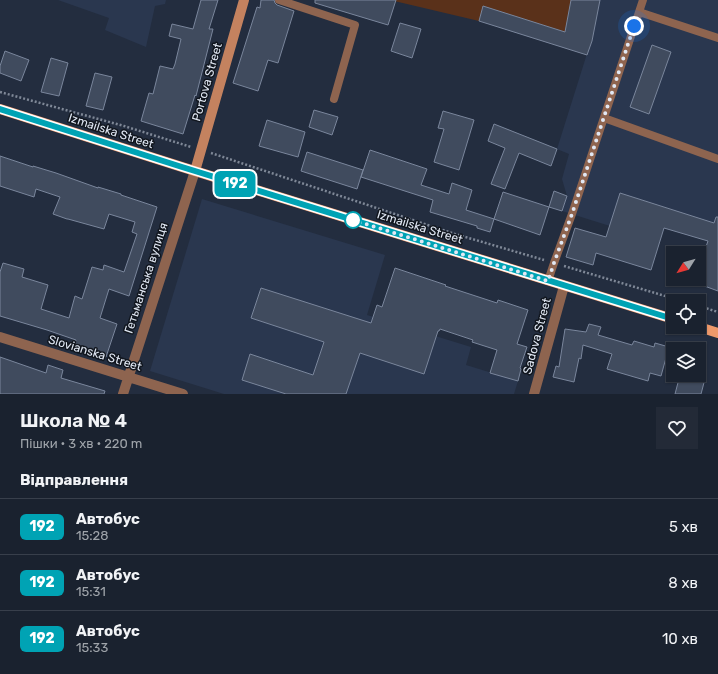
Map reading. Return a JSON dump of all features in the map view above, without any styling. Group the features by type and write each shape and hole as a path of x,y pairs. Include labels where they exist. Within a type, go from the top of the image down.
{"main road":[{"name":"Portova Street","path":"195,171 244,0"},
{"name":"Izmailska Street","path":"0,109 666,317"},
{"path":"706,329 718,333"}],"street":[{"name":"Гетьманська вулиця","path":"123,394 195,171"},
{"name":"Sadova Street","path":"534,394 564,286"},
{"name":"Slovianska Street","path":"0,337 183,394"}],"lane":[{"path":"279,0 355,25 334,99"},
{"path":"548,281 572,214 643,0"},
{"path":"639,12 718,38"},
{"path":"604,118 718,159"}],"path":[{"path":"0,92 116,124 201,150 455,234 666,296"},
{"path":"706,308 718,312"}],"shaded area":[{"path":"58,0 166,0 165,4 155,6 146,47 105,30 109,18"},
{"path":"390,0 571,0 565,32 483,7 479,21"},
{"path":"571,0 718,0 718,224 620,193 610,226 562,211 567,196 562,179 569,154 557,149 591,41 565,32"},
{"path":"202,199 385,255 367,315 471,347 466,365 518,381 514,394 224,394 150,371"}],"building":[{"path":"201,0 218,0 209,29 213,29 196,96 195,95 183,134 141,121 149,93 153,94 160,66 173,69 175,64 181,39 169,36 172,24 193,29"},
{"path":"261,0 274,0 277,5 294,11 278,63 268,60 258,91 233,83 257,7 260,8"},
{"path":"315,0 396,0 388,25 315,3"},
{"path":"571,0 600,0 592,41 587,55 479,21 483,6 565,32"},
{"path":"400,23 421,29 412,58 391,51"},
{"path":"652,45 671,52 649,114 630,107"},
{"path":"5,51 29,60 21,81 0,73 0,66"},
{"path":"51,58 68,63 59,96 41,92"},
{"path":"95,73 112,77 103,110 86,106"},
{"path":"314,110 338,117 332,135 309,127"},
{"path":"443,111 474,120 459,170 434,162 444,129 438,128"},
{"path":"267,120 305,132 298,157 259,146"},
{"path":"494,124 557,149 551,166 519,153 505,189 491,184 505,148 488,141"},
{"path":"370,150 427,169 421,185 449,194 452,183 472,190 466,210 494,219 490,232 477,228 477,226 430,212 433,200 361,177"},
{"path":"307,152 363,170 357,189 301,171"},
{"path":"0,156 121,194 157,207 129,296 109,289 100,318 117,324 106,357 74,346 76,340 0,316 0,272 3,263 24,269 22,277 48,285 41,309 69,318 75,296 82,299 92,267 103,270 104,265 124,272 137,234 132,232 135,222 109,214 104,229 53,214 60,197 36,189 34,197 0,186"},
{"path":"554,191 567,196 562,211 549,207"},
{"path":"503,192 549,207 540,235 494,219"},
{"path":"620,193 714,223 716,217 718,217 718,291 704,286 706,286 706,247 708,241 664,228 651,270 596,253 593,265 566,257 575,228 606,237"},
{"path":"395,268 497,303 498,300 528,310 517,344 527,347 520,368 518,381 490,373 497,350 440,329 438,331 424,374 360,353 346,394 286,394 242,380 250,354 313,375 324,342 251,318 261,288 371,323 377,305 382,307"},
{"path":"589,324 601,327 598,335 632,345 634,341 654,347 655,343 666,346 666,358 661,376 650,373 648,381 607,369 612,354 583,345 581,359 579,358 574,382 553,377 556,366 559,367 565,329 586,332"},
{"path":"0,357 46,373 48,365 63,370 61,378 105,391 104,394 0,394"},
{"path":"678,382 704,382 701,394 675,394"}],"bus line":[{"name":"192","path":"0,109 666,317"}],"route":[{"path":"353,220 548,281 572,214 634,26"}]}
